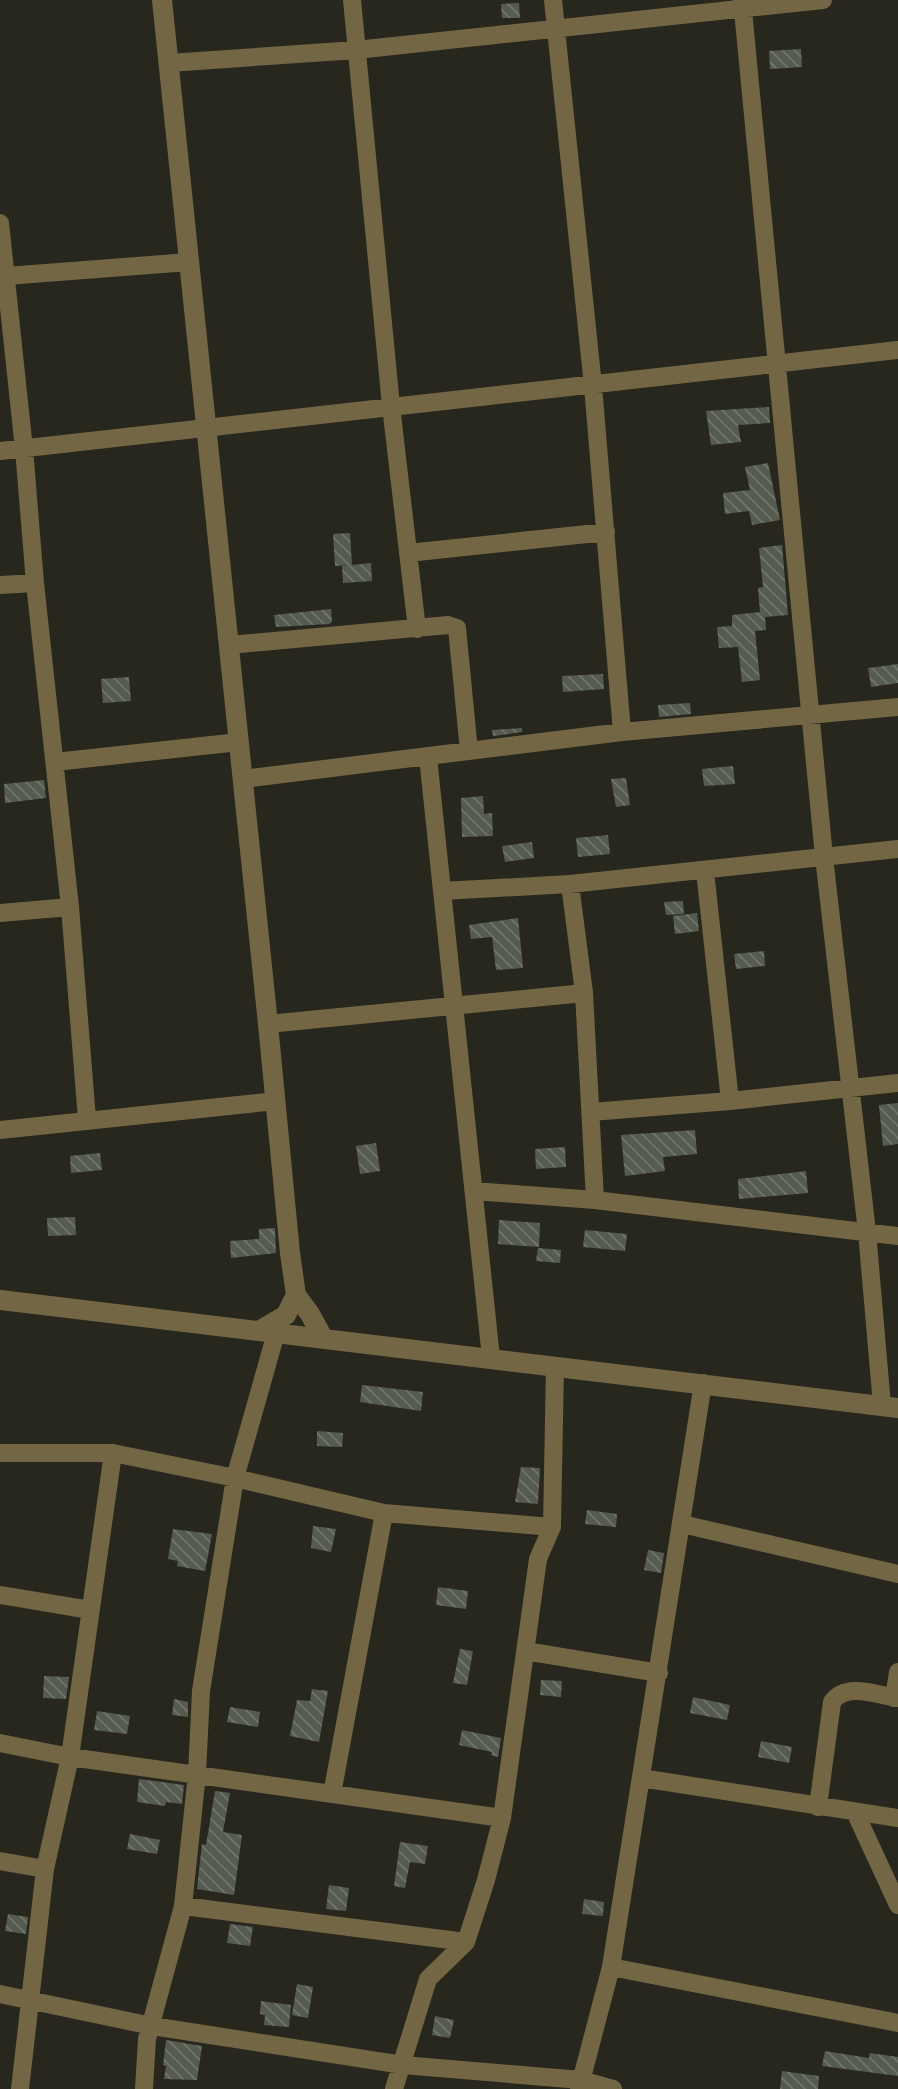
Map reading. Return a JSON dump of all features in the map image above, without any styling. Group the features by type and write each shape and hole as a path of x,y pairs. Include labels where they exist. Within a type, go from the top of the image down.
{"street":[{"path":"162,0 296,1295 323,1338"},
{"path":"352,0 391,406 417,629"},
{"path":"553,0 593,386 622,732"},
{"path":"169,63 356,50 743,5 823,0"},
{"path":"0,1300 890,1406 849,1087 824,857 743,5"},
{"path":"0,223 70,907 87,1119"},
{"path":"6,276 189,262"},
{"path":"0,451 898,350"},
{"path":"408,553 606,532"},
{"path":"0,585 35,583"},
{"path":"229,645 448,625 457,628 469,751"},
{"path":"243,779 622,732 898,707"},
{"path":"55,762 239,742"},
{"path":"428,757 491,1358"},
{"path":"442,891 570,884 898,849"},
{"path":"705,871 730,1101"},
{"path":"570,884 584,993 595,1200"},
{"path":"0,913 70,907"},
{"path":"268,1024 584,993"},
{"path":"591,1112 898,1083"},
{"path":"0,1130 276,1101"},
{"path":"474,1191 595,1200 898,1236"},
{"path":"144,2089 147,2039 183,1906 197,1774 201,1691 235,1478 267,1332 286,1315 296,1295"},
{"path":"394,2089 428,1979 466,1942 502,1818 538,1559 552,1527 555,1366"},
{"path":"580,2085 611,1967 703,1383"},
{"path":"0,1453 113,1453 384,1513 552,1527"},
{"path":"20,2089 45,1869 70,1757 113,1453"},
{"path":"332,1794 384,1513"},
{"path":"682,1524 898,1574"},
{"path":"0,1595 90,1610"},
{"path":"525,1651 659,1673"},
{"path":"818,1807 832,1702 838,1694 849,1690 896,1698 898,1672"},
{"path":"0,1743 70,1757 502,1818"},
{"path":"641,1778 898,1818"},
{"path":"855,1812 898,1905"},
{"path":"0,1861 45,1869"},
{"path":"183,1906 466,1942"},
{"path":"611,1967 898,2023"},
{"path":"0,1994 152,2026 403,2065 613,2089"}],"building":[{"path":"519,3 520,18 502,18 501,4"},
{"path":"801,49 802,67 770,69 769,51"},
{"path":"769,407 770,423 738,425 741,442 711,445 706,411"},
{"path":"768,463 780,520 752,525 749,511 725,514 723,493 750,490 745,467"},
{"path":"350,533 352,565 335,566 333,534"},
{"path":"782,545 788,615 765,617 766,630 755,631 760,680 742,682 738,647 719,648 717,627 732,626 732,615 760,612 758,588 763,587 759,548"},
{"path":"371,563 372,581 343,583 342,566"},
{"path":"331,609 332,622 329,624 276,627 274,615"},
{"path":"898,664 898,683 871,687 868,668"},
{"path":"603,674 604,689 563,692 562,676"},
{"path":"129,677 131,701 103,703 101,679"},
{"path":"690,703 691,714 659,717 658,705"},
{"path":"522,728 522,732 493,736 492,730"},
{"path":"733,766 735,784 704,786 702,769"},
{"path":"626,778 630,805 616,807 611,779"},
{"path":"44,780 46,798 5,803 4,784"},
{"path":"483,796 484,814 492,813 493,836 462,837 461,798"},
{"path":"608,835 610,854 578,857 576,838"},
{"path":"532,842 534,858 505,862 502,846"},
{"path":"683,901 684,914 666,915 664,902"},
{"path":"697,913 699,931 675,934 673,916"},
{"path":"518,918 523,968 496,970 492,937 471,939 469,925"},
{"path":"764,951 765,966 736,969 734,954"},
{"path":"898,1103 898,1144 883,1146 879,1105"},
{"path":"695,1130 697,1154 663,1157 665,1171 625,1176 621,1135"},
{"path":"376,1143 380,1171 360,1174 356,1146"},
{"path":"565,1147 566,1167 536,1169 535,1149"},
{"path":"100,1153 102,1170 71,1173 70,1156"},
{"path":"806,1171 808,1193 739,1199 738,1179"},
{"path":"75,1217 76,1235 48,1236 47,1218"},
{"path":"499,1220 540,1223 539,1247 498,1244"},
{"path":"275,1228 276,1253 231,1258 230,1241 259,1239 259,1229"},
{"path":"585,1230 627,1234 625,1251 583,1247"},
{"path":"538,1248 561,1250 560,1263 536,1261"},
{"path":"362,1385 423,1392 421,1411 360,1402"},
{"path":"317,1431 343,1433 342,1447 317,1446"},
{"path":"521,1467 540,1468 538,1504 515,1502"},
{"path":"587,1510 617,1514 616,1527 585,1524"},
{"path":"313,1526 336,1529 331,1552 311,1548"},
{"path":"173,1529 212,1534 205,1571 177,1566 178,1561 168,1559"},
{"path":"648,1550 664,1553 661,1573 644,1570"},
{"path":"438,1587 468,1591 466,1609 436,1605"},
{"path":"460,1649 473,1651 467,1685 453,1683"},
{"path":"44,1676 69,1677 66,1699 43,1698"},
{"path":"541,1680 562,1681 561,1697 540,1695"},
{"path":"312,1689 328,1691 319,1742 290,1736 297,1700 310,1701"},
{"path":"693,1697 730,1705 727,1720 690,1713"},
{"path":"174,1699 188,1702 188,1717 172,1715"},
{"path":"230,1707 260,1712 258,1727 227,1722"},
{"path":"97,1711 130,1716 127,1734 94,1730"},
{"path":"462,1730 501,1738 498,1757 491,1755 492,1752 459,1745"},
{"path":"761,1741 792,1747 789,1763 758,1757"},
{"path":"139,1779 184,1785 182,1804 166,1802 165,1806 137,1802"},
{"path":"215,1791 230,1793 223,1832 242,1835 234,1895 197,1889 202,1844 206,1845"},
{"path":"130,1834 160,1840 157,1854 127,1849"},
{"path":"400,1842 428,1846 425,1864 410,1862 405,1888 394,1886"},
{"path":"329,1885 349,1888 346,1911 326,1909"},
{"path":"584,1899 604,1902 603,1916 582,1914"},
{"path":"8,1914 28,1917 26,1934 5,1931"},
{"path":"230,1924 253,1927 250,1946 227,1943"},
{"path":"297,1984 313,1987 308,2018 292,2015"},
{"path":"261,2001 291,2005 289,2027 264,2025 265,2015 260,2014"},
{"path":"435,2016 454,2020 450,2038 432,2035"},
{"path":"166,2040 202,2046 197,2080 164,2079"},
{"path":"825,2051 869,2058 870,2053 898,2057 898,2076 822,2066"},
{"path":"782,2071 819,2076 818,2089 780,2089"}]}
